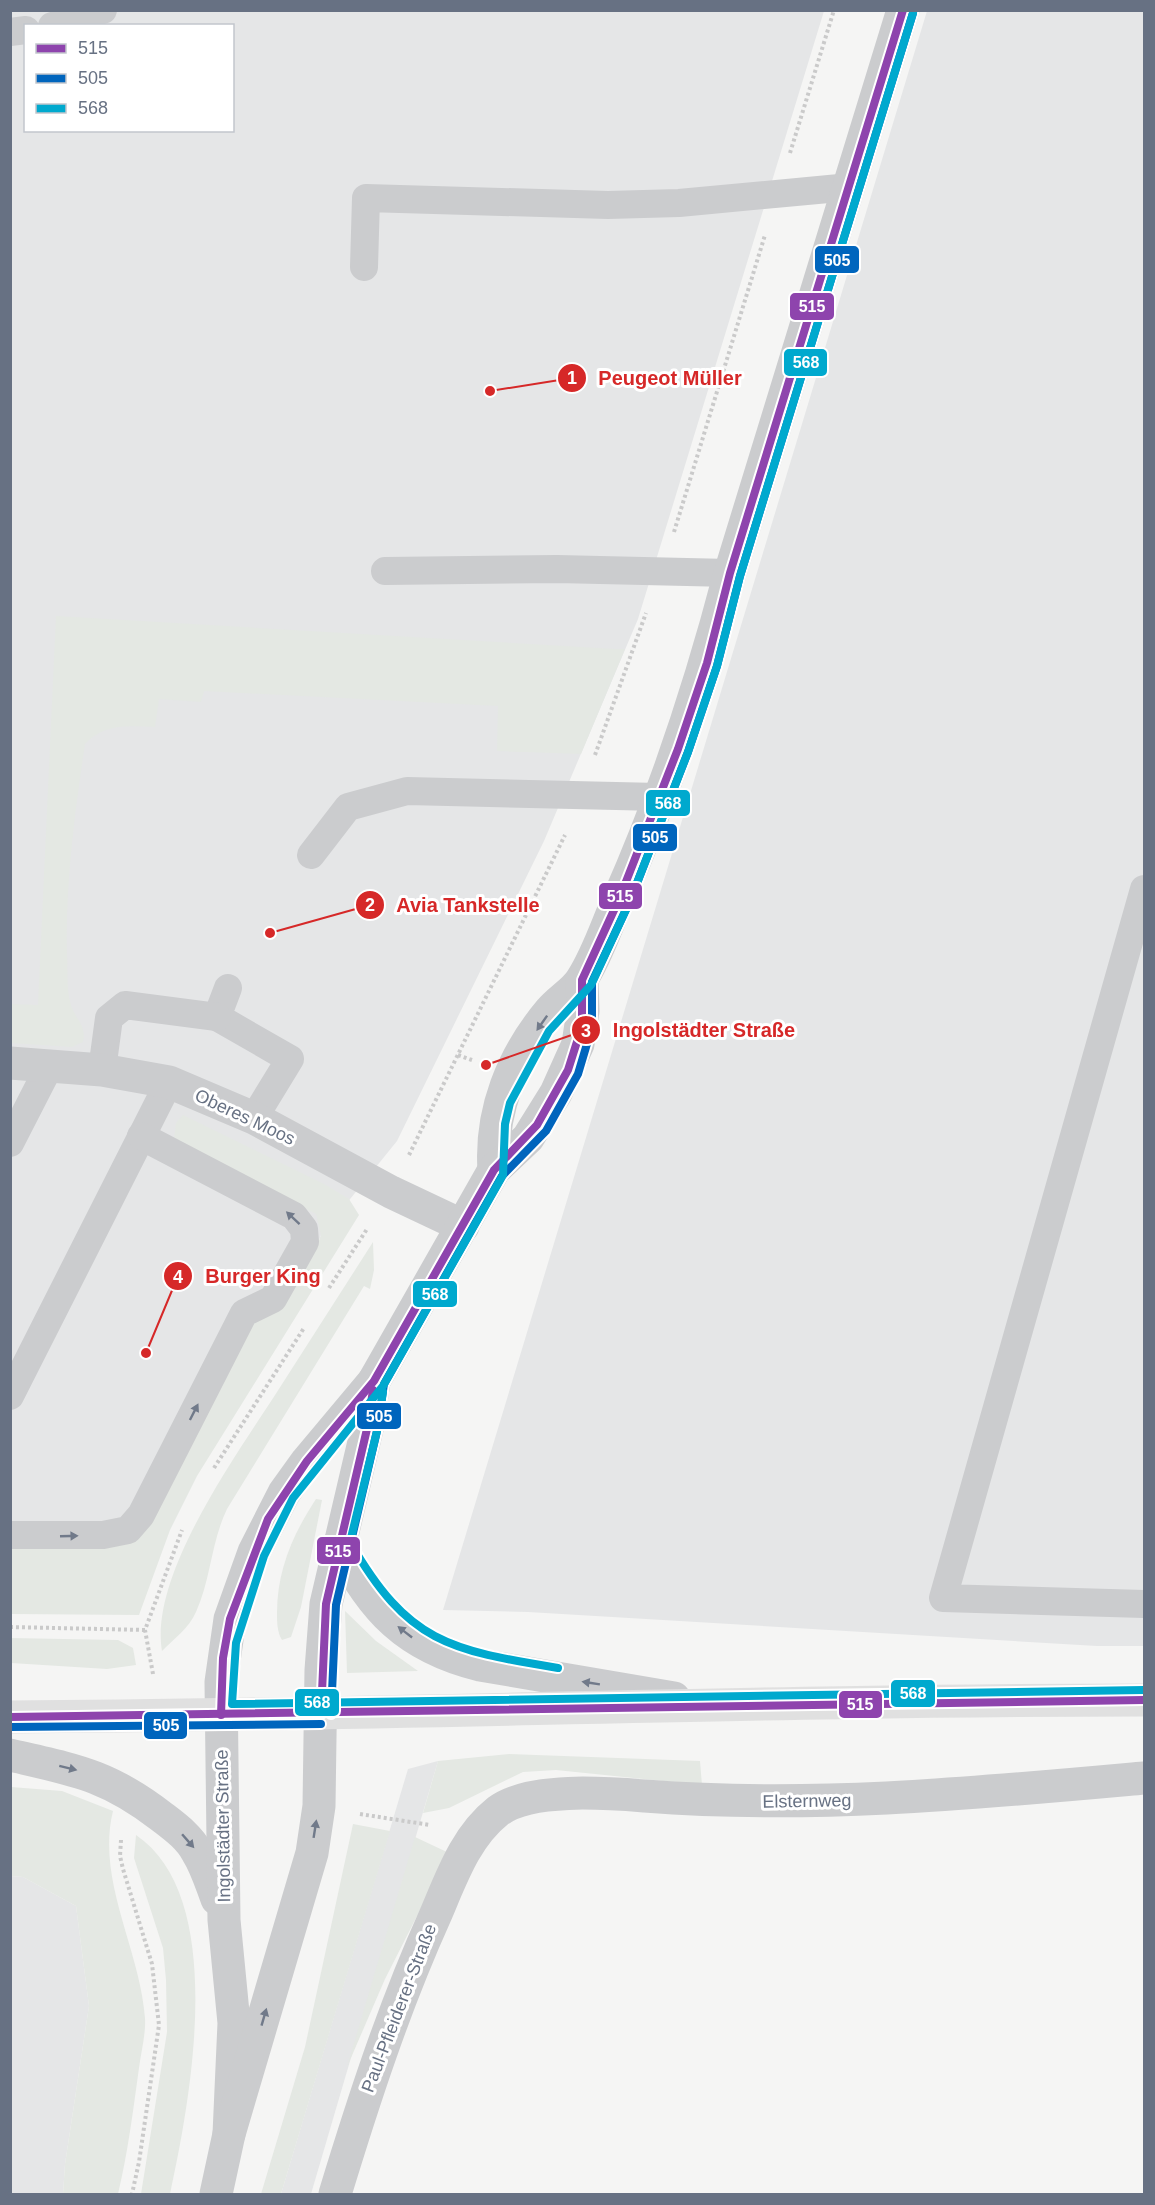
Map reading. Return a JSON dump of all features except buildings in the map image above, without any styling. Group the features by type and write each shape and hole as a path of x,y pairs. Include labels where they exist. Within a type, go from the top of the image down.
{"main road":[{"path":"10,1717 1144,1700"}],"street":[{"name":"Ingolstädter Straße","path":"494,1170 495,1123 505,1088 540,1025 582,980 620,897 707,663 730,573 903,10"},
{"name":"Ingolstädter Straße","path":"229,2134 234,2023 224,1920 221,1715 223,1658 230,1619 268,1519 307,1461 374,1381 494,1170 528,1138 546,1111 568,1070 578,1044 582,1026 582,980"},
{"name":"Oberes Moos","path":"10,1063 102,1070 169,1082 254,1118 391,1192 463,1226"},
{"name":"Ingolstädter Straße","path":"216,2194 229,2134 312,1853 319,1806 326,1604 367,1429 374,1381"},
{"path":"339,1544 354,1575 383,1613 406,1634 436,1650 480,1665 711,1705"},
{"path":"10,1755 72,1769 106,1781 126,1791 175,1827 197,1851 224,1920"},
{"name":"Elsternweg","path":"478,1829 513,1802 579,1793 716,1801 785,1802 965,1793 1144,1778"},
{"name":"Paul-Pfleiderer-Straße","path":"335,2194 367,2087 397,2005 461,1858 478,1829"}],"lane":[{"path":"58,24 102,10"},
{"path":"364,267 366,198 608,205 679,203 850,187"},
{"path":"385,571 557,569 730,573"},
{"path":"311,855 348,807 407,791 659,797"},
{"path":"1144,889 943,1598 1144,1604"},
{"path":"217,1017 228,988"},
{"path":"102,1070 109,1018 125,1005 217,1017 290,1059 254,1118"},
{"path":"13,1133 50,1065"},
{"path":"10,1396 169,1082"},
{"path":"10,1535 103,1535 128,1530 141,1515 244,1313 273,1299 305,1242 304,1229 294,1216 141,1136"}],"path":[{"path":"328,1290 391,1192 555,860 581,795 661,572 834,10"},
{"path":"208,1477 309,1320"},
{"path":"150,1656 146,1630 184,1526"},
{"path":"10,1627 146,1630"},
{"path":"359,1814 407,1823 478,1829"},
{"path":"126,1830 122,1839 120,1856 152,1964 159,2025 140,2162 132,2194"}],"shaded area":[{"path":"10,11 824,11 638,619 544,841 397,1141 321,1235 315,1251 149,1527 11,1548"},
{"path":"927,11 1144,11 1144,1646 1097,1646 528,1612 443,1610"},
{"path":"56,616 625,649 581,754 497,751 498,706 204,691 201,702 159,699 155,727 118,727 93,737 85,744 74,822 67,928 68,993 83,1031 83,1042 72,1047 11,1043 11,1004 38,1005"},
{"path":"183,1115 324,1184 349,1199 359,1215 197,1476 170,1530 139,1615 11,1614 10,1548 128,1543 255,1322 315,1251 321,1235 316,1214 174,1139 176,1123"},
{"path":"373,1242 374,1270 370,1289 364,1286 227,1509 196,1612 185,1628 162,1651 162,1621 169,1587 182,1552 200,1516 240,1448"},
{"path":"316,1499 322,1500 301,1607 291,1637 282,1640 278,1630 277,1613 283,1567 300,1526"},
{"path":"345,1611 376,1641 418,1671 347,1673"},
{"path":"10,1638 118,1640 133,1648 136,1665 107,1669 11,1663"},
{"path":"509,1754 700,1761 702,1785 556,1770 523,1772 449,1808 423,1813 438,1761"},
{"path":"438,1761 311,2194 281,2194 408,1769"},
{"path":"11,1787 62,1791 113,1811 109,1837 114,1889 136,1966 145,2018 130,2131 118,2194 63,2194 65,2164 89,2006 76,1906 23,1877 11,1876"},
{"path":"353,1824 390,1831 281,2194 261,2194 305,2047"},
{"path":"136,1835 165,1865 183,1905 193,1952 195,2003 193,2056 170,2194 141,2194 167,2032 163,1948 134,1858"},
{"path":"415,1837 449,1853 385,1979 347,2067"},
{"path":"10,1876 23,1877 76,1906 89,2006 65,2164 63,2194 11,2194"}],"transit line":[{"name":"515","path":"221,1715 223,1658 230,1619 268,1519 307,1461 374,1381 494,1170 537,1125 568,1070 582,1026 582,980 620,897 678,749 707,663 730,573 903,10"},
{"name":"505","path":"331,1714 336,1605 377,1431 384,1384 502,1176 546,1131 578,1074 592,1027 592,982 630,901 688,752 717,666 740,576 913,13"},
{"name":"568","path":"913,13 740,576 717,666 688,752 630,901 591,985 549,1031 510,1103 505,1124 503,1175 383,1386 293,1498 264,1556 236,1643 232,1704 1144,1690"},
{"name":"515","path":"321,1714 326,1604 367,1429 373,1390"},
{"name":"568","path":"383,1392 377,1431 350,1542 371,1576 392,1602 413,1622 435,1636 460,1647 488,1655 558,1668"},
{"name":"515","path":"10,1717 1144,1700"},
{"name":"505","path":"10,1727 321,1724"}],"place":[{"name":"Peugeot Müller","path":"490,391"},
{"name":"Avia Tankstelle","path":"270,933"},
{"name":"Ingolstädter Straße","path":"486,1065"},
{"name":"Burger King","path":"146,1353"}]}
